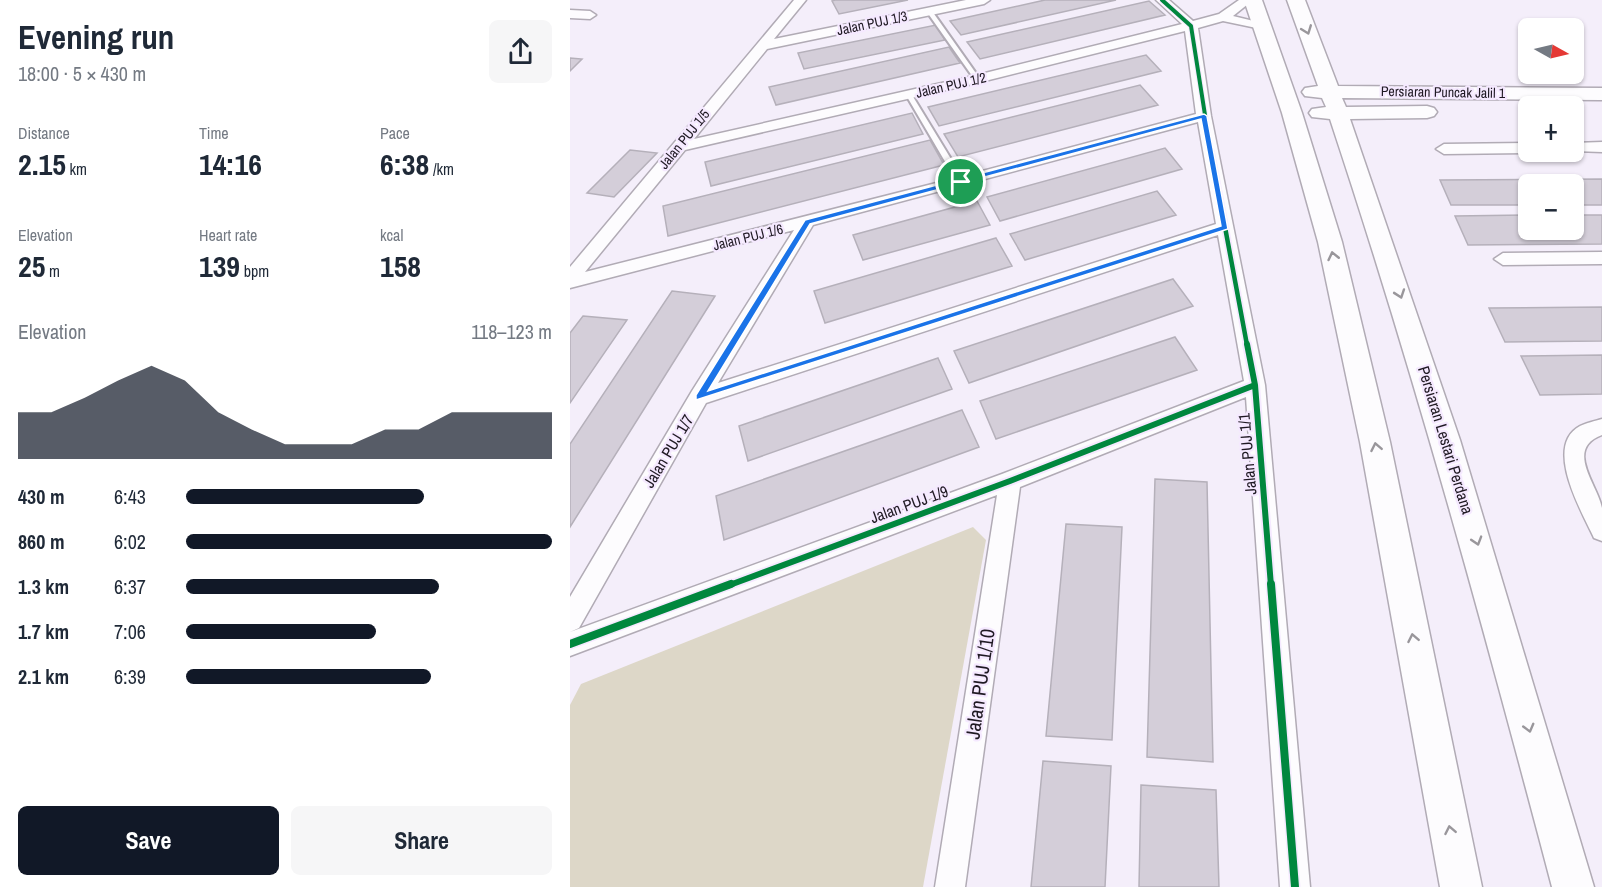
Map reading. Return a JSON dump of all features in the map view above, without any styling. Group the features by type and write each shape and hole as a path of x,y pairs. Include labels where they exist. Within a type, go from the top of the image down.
{"main road":[{"path":"1253,0 1288,103 1330,242 1372,430 1461,887"},
{"name":"Persiaran Lestari Perdana","path":"1296,0 1331,92 1407,313 1487,574 1573,887"},
{"path":"1319,60 1349,79 1380,91"},
{"name":"Persiaran Puncak Jalil 1","path":"1288,103 1331,92 1602,94"},
{"name":"Persiaran Puncak Jalil 1","path":"1288,103 1338,113 1518,113"},
{"path":"1353,160 1361,135 1378,123 1407,112"}],"street":[{"name":"Jalan PUJ 1/5","path":"570,280 800,0"},
{"name":"Jalan PUJ 1/3","path":"761,46 984,0"},
{"path":"1162,0 1191,26"},
{"name":"Jalan PUJ 1/2","path":"678,147 977,79 1191,26 1223,17 1246,0"},
{"path":"570,14 590,15"},
{"path":"1223,17 1262,27"},
{"name":"Jalan PUJ 1/1","path":"1191,26 1204,116 1255,385 1295,887"},
{"name":"Jalan PUJ 1/6","path":"570,280 807,222 1204,116"},
{"path":"1584,147 1602,147"},
{"path":"1444,149 1518,148"},
{"name":"Jalan PUJ 1/7","path":"570,620 699,397 807,222"},
{"path":"699,397 1225,227"},
{"path":"1503,259 1602,258"},
{"name":"Jalan PUJ 1/9","path":"570,644 1010,481 1255,385"},
{"path":"1602,428 1588,430 1575,441 1572,458 1602,531"},
{"name":"Jalan PUJ 1/10","path":"950,887 1010,481"}],"lane":[{"path":"930,12 977,79"},
{"path":"909,95 961,182"}],"shaded area":[{"path":"973,527 986,540 923,887 570,887 570,705 581,684"}],"building":[{"path":"835,0 908,0 839,14 832,1"},
{"path":"1045,0 1116,0 961,35 950,21"},
{"path":"1149,1 1165,15 980,59 967,42"},
{"path":"936,25 945,40 804,69 798,53"},
{"path":"949,47 960,63 776,105 769,87"},
{"path":"1146,55 1161,71 939,126 928,107"},
{"path":"570,58 582,59 570,71"},
{"path":"1140,85 1158,105 958,157 944,134"},
{"path":"912,113 923,134 711,186 705,162"},
{"path":"930,140 944,165 668,236 663,206"},
{"path":"1165,148 1182,169 1000,221 987,197"},
{"path":"630,150 657,153 614,197 587,193"},
{"path":"1584,179 1602,179 1602,205 1584,205"},
{"path":"1440,180 1518,180 1518,205 1451,205"},
{"path":"1157,191 1176,215 1025,260 1010,234"},
{"path":"977,201 990,225 863,260 853,235"},
{"path":"1518,215 1518,240 1584,240 1584,215 1602,215 1602,244 1468,245 1455,216"},
{"path":"996,238 1012,266 825,323 814,291"},
{"path":"1173,279 1193,306 969,383 954,351"},
{"path":"672,291 715,296 570,527 570,444"},
{"path":"1602,307 1602,341 1505,342 1489,308"},
{"path":"583,316 627,320 570,403 570,333"},
{"path":"1175,337 1197,370 996,439 980,401"},
{"path":"1602,355 1602,394 1540,395 1521,356"},
{"path":"938,358 952,389 748,461 739,426"},
{"path":"962,410 979,447 724,540 716,496"},
{"path":"1155,479 1207,482 1213,762 1147,757"},
{"path":"1066,524 1122,527 1112,740 1046,736"},
{"path":"1043,761 1111,766 1105,887 1031,887"},
{"path":"1141,785 1216,790 1219,887 1139,887"}],"cycle path":[{"path":"1162,0 1191,26 1204,116 1255,385 1295,887"},
{"path":"570,644 1010,481 1255,385"}],"route":[{"path":"1204,116 1225,227 699,397 807,222 961,182 1204,116"}]}
